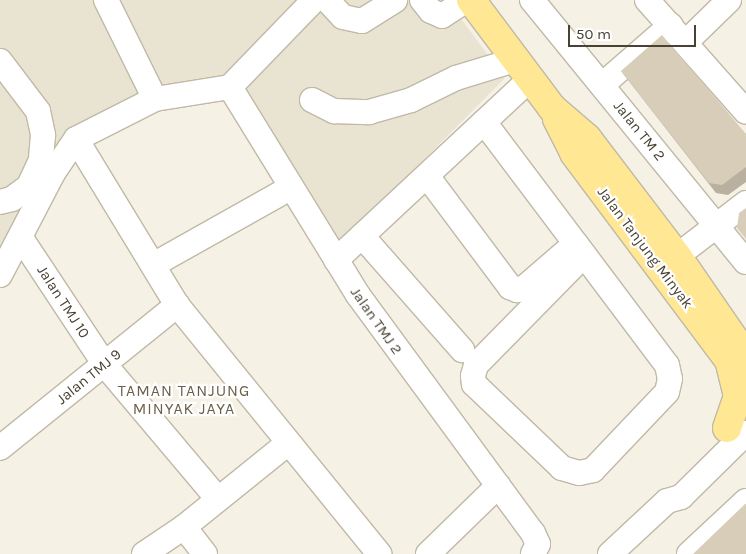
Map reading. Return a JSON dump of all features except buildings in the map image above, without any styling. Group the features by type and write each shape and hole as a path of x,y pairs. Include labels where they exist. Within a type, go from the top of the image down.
{"main road":[{"name":"Jalan Tanjung Minyak","path":"476,2 522,70 552,108 587,138 677,256 737,359 746,383"},
{"name":"Jalan Tanjung Minyak","path":"552,108 574,153 737,359"},
{"path":"737,359 741,429"}],"street":[{"path":"106,0 150,90"},
{"path":"0,275 21,238 53,173 76,139 155,99 230,87 314,0"},
{"path":"327,0 343,17 362,21 395,0"},
{"path":"422,0 431,11 442,16 476,2"},
{"name":"Jalan TM 2","path":"532,0 746,262"},
{"path":"647,0 746,112"},
{"path":"602,86 729,0"},
{"path":"0,61 38,111 43,135 41,160 28,186 12,200 0,202"},
{"path":"312,100 334,111 369,112 411,100 456,78 522,70"},
{"path":"336,260 484,122 522,70"},
{"name":"Jalan TMJ 2","path":"230,87 290,188 336,260 380,326 498,486 536,549"},
{"path":"484,122 580,249 667,365 670,379 667,392 593,470 579,473 562,468 474,384 473,376 476,365 580,249"},
{"path":"76,139 177,305 287,444 379,554"},
{"path":"427,176 510,287 517,290 525,287 580,249"},
{"path":"153,265 290,188"},
{"path":"677,256 746,203"},
{"path":"362,236 462,350"},
{"name":"Jalan TMJ 10","path":"21,238 104,365 217,498"},
{"name":"Jalan TMJ 9","path":"0,448 177,305"},
{"path":"610,554 667,501 669,486 741,429"},
{"path":"144,554 184,527 217,498 287,444"},
{"path":"428,554 498,486"},
{"path":"689,554 746,501"},
{"path":"184,527 206,554"}],"shaded area":[{"path":"0,0 476,0 459,16 505,78 340,244 233,80 75,136 0,267"}],"district":[{"name":"TAMAN TANJUNG MINYAK JAYA","path":"184,400"}]}
